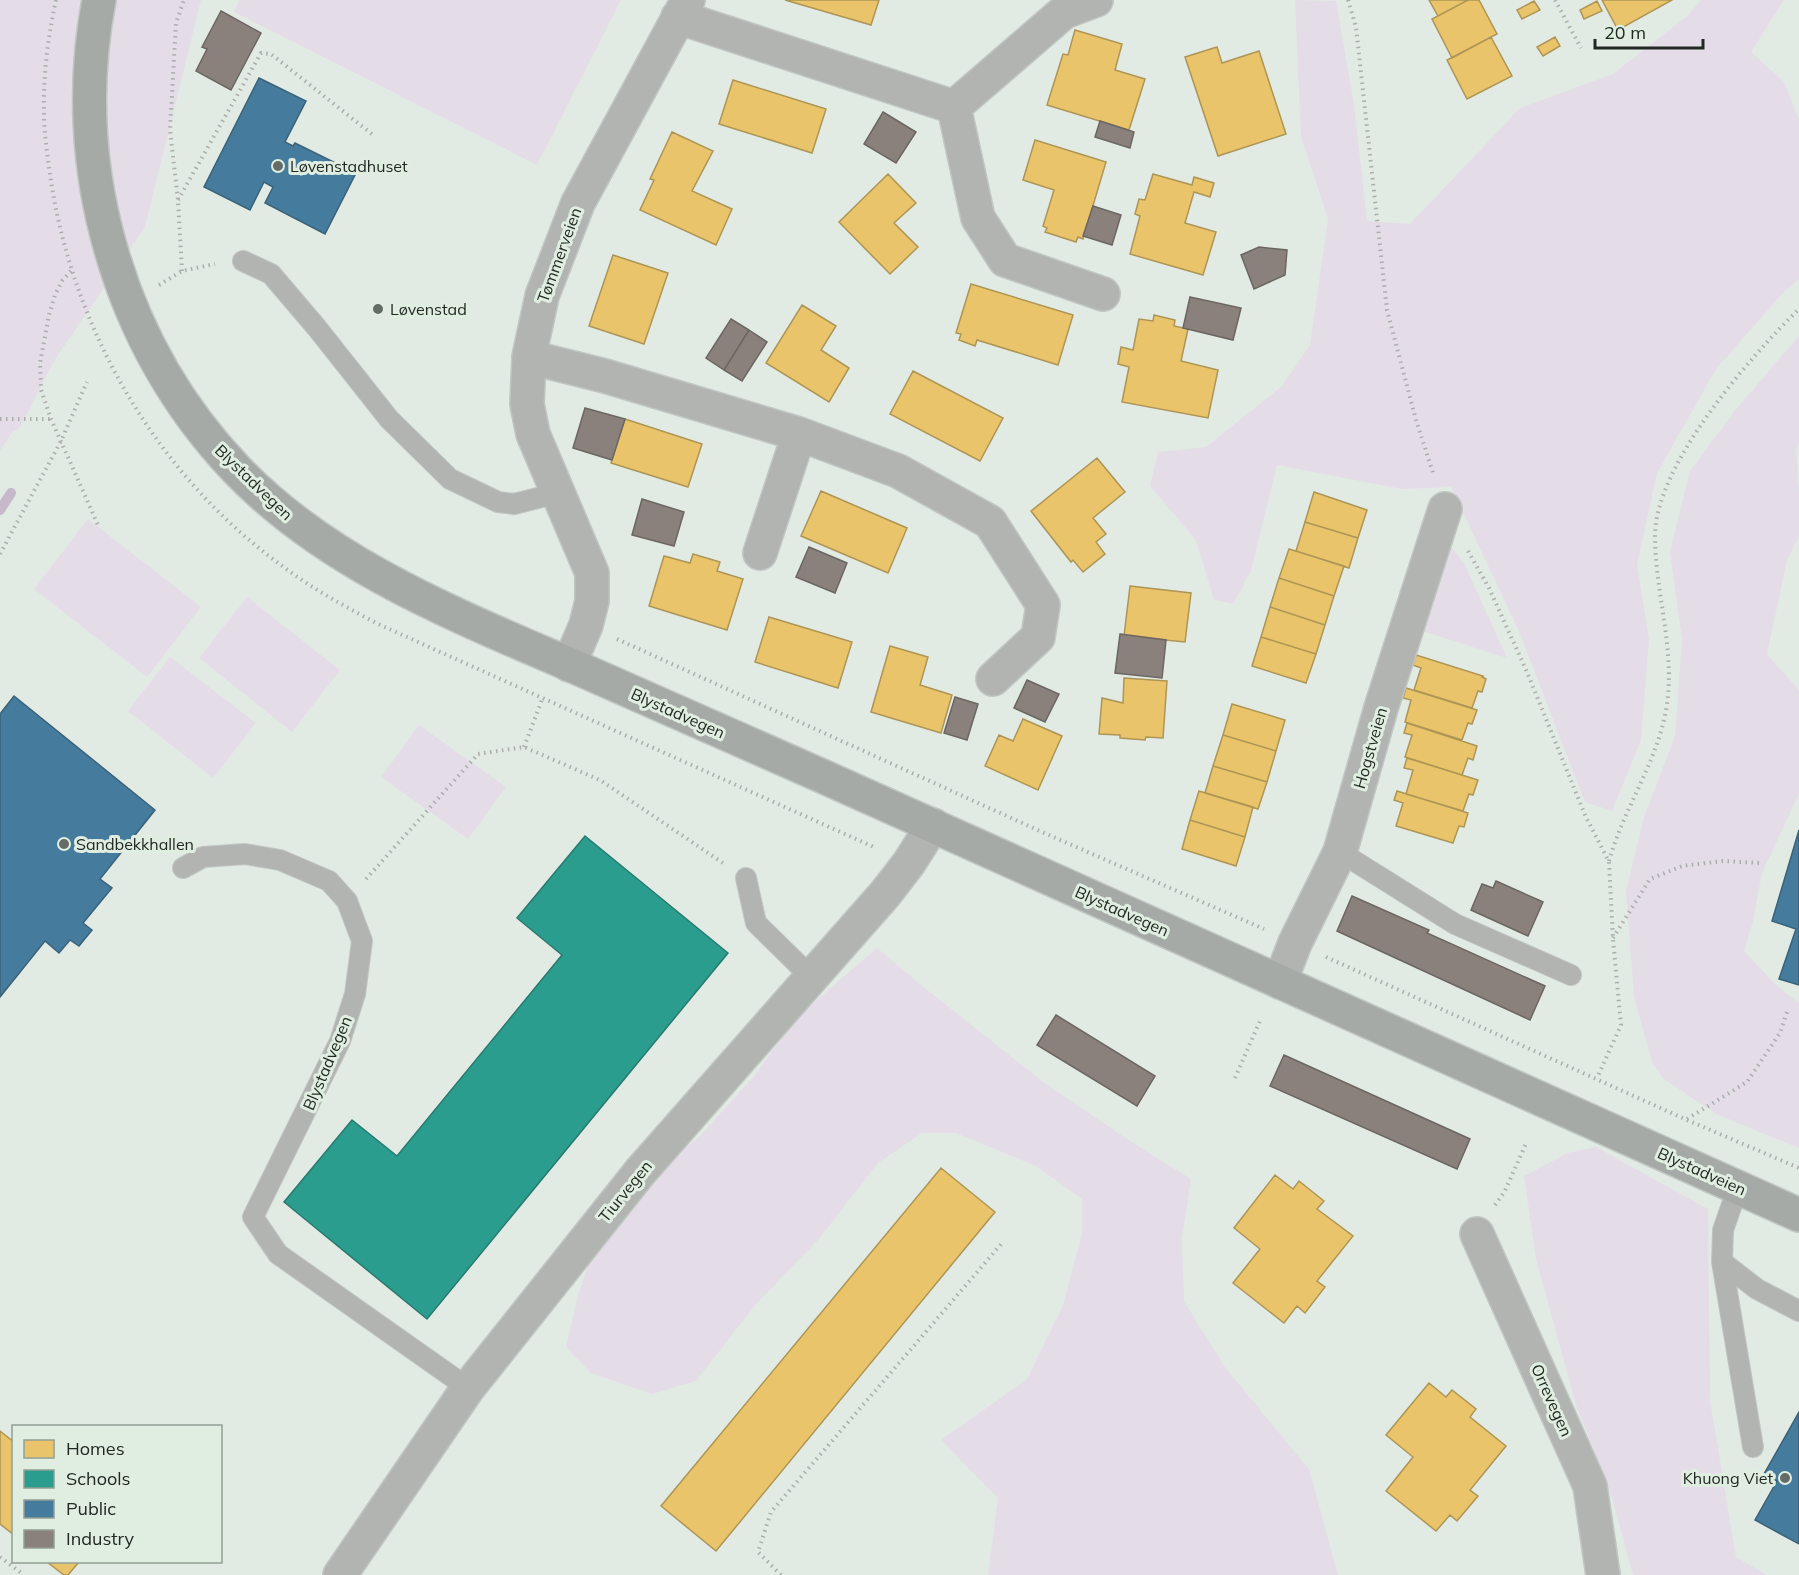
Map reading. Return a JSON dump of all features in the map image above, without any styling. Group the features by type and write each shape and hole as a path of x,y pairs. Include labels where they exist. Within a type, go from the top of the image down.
{"main road":[{"name":"Blystadvegen","path":"99,0 89,70 89,115 92,163 111,256 127,297 163,372 183,403 235,468 270,502 305,530 348,558 451,612 933,825 1605,1127"},
{"name":"Blystadveien","path":"1605,1127 1799,1215"}],"street":[{"path":"954,106 1064,12 1096,0"},
{"name":"Tømmerveien","path":"569,665 586,625 592,601 592,573 533,434 527,404 529,357 542,296 578,203 683,9"},
{"path":"683,9 954,106"},
{"path":"954,106 978,218 1005,260 1103,294"},
{"path":"529,357 605,376 799,435 898,471 990,522 1043,605 1038,637 993,679"},
{"path":"760,553 799,435"},
{"name":"Hogstveien","path":"1280,982 1295,943 1340,852 1381,708 1445,509"},
{"name":"Tiurvegen","path":"340,1575 468,1388 640,1172 885,894 909,863 933,825"},
{"name":"Orrevegen","path":"1476,1233 1590,1486 1603,1575"}],"lane":[{"path":"243,261 271,274 389,419 450,479 498,502 514,504 558,493"},
{"path":"1340,852 1455,924 1571,975"},
{"name":"Blystadvegen","path":"183,867 203,857 245,854 280,860 329,881 347,901 362,941 355,994 340,1041 253,1217 278,1254 468,1388"},
{"path":"746,878 756,923 811,978"},
{"path":"1738,1187 1723,1230 1722,1262 1753,1447"},
{"path":"1722,1262 1757,1289 1799,1311"}],"path":[{"path":"56,0 45,68 44,115 57,222 86,311 102,350 126,392 173,460 202,494 243,534 280,565 340,604 378,624 909,863"},
{"path":"182,271 178,200 170,129 176,23 184,0"},
{"path":"1348,0 1356,27 1387,310 1416,420 1445,509 1489,588 1527,672 1585,815 1609,862"},
{"path":"1555,0 1581,48"},
{"path":"178,200 261,53 271,54 374,135"},
{"path":"159,285 182,271 212,264 243,261"},
{"path":"72,270 62,281 49,315 40,363 41,390 51,419 98,525"},
{"path":"1597,1078 1621,1025 1609,862 1615,840 1655,751 1664,726 1668,701 1668,654 1657,572 1655,533 1664,490 1671,473 1714,408 1754,357 1799,309"},
{"path":"0,554 61,441 87,382"},
{"path":"0,419 51,419"},
{"path":"586,625 1042,832 1799,1168"},
{"path":"524,747 543,698"},
{"path":"347,901 478,754 524,747 600,780 746,878"},
{"path":"1613,939 1650,879 1682,866 1723,861 1760,863"},
{"path":"1687,1120 1747,1082 1780,1033 1788,1009"},
{"path":"1235,1078 1260,1021"},
{"path":"1476,1233 1505,1191 1527,1141"},
{"path":"781,1575 758,1552 771,1512 1003,1242"},
{"path":"0,1557 24,1575"}],"shaded area":[{"path":"0,0 201,0 145,227 54,361 19,429 12,432 0,451"},
{"path":"240,0 621,0 537,165 234,12"},
{"path":"1295,0 1336,1 1354,104 1367,221 1410,224 1520,108 1613,74 1686,17 1701,0 1784,0 1751,52 1784,82 1799,120 1799,279 1782,294 1716,369 1657,473 1637,565 1649,639 1641,740 1612,811 1585,802 1518,629 1451,487 1402,489 1277,465 1251,571 1233,604 1214,600 1196,540 1150,486 1158,452 1206,447 1282,386 1310,345 1328,219 1301,136"},
{"path":"1799,336 1799,443 1796,448 1799,536 1787,560 1767,654 1799,690 1799,794 1762,873 1753,921 1744,951 1775,984 1799,1003 1799,1148 1716,1114 1664,1079 1652,1062 1634,996 1626,892 1643,820 1675,736 1682,640 1670,552 1690,471 1737,408"},
{"path":"88,519 201,607 147,677 34,589"},
{"path":"1447,541 1465,565 1507,658 1419,630"},
{"path":"247,597 340,670 292,732 199,658"},
{"path":"170,657 256,723 213,778 128,711"},
{"path":"419,725 506,787 468,839 381,777"},
{"path":"877,948 1047,1085 1191,1179 1182,1238 1184,1301 1224,1366 1309,1469 1338,1575 988,1575 998,1498 941,1440 1027,1379 1063,1306 1082,1233 1082,1199 1036,1166 956,1133 922,1133 878,1163 818,1240 756,1304 696,1381 652,1394 591,1373 566,1347 578,1295 597,1238 638,1185 699,1137 754,1076 797,1017"},
{"path":"1596,1147 1708,1209 1710,1400 1736,1557 1767,1575 1633,1575 1610,1491 1576,1405 1536,1259 1524,1176 1568,1153"}],"building: Homes":[{"path":"785,0 879,0 871,25"},
{"path":"1429,0 1468,0 1438,16"},
{"path":"1468,0 1479,0 1497,34 1452,58 1432,19"},
{"path":"1602,0 1672,0 1618,30"},
{"path":"1534,1 1540,10 1522,19 1517,10"},
{"path":"1597,1 1602,11 1584,19 1580,10"},
{"path":"1075,30 1122,44 1115,70 1145,79 1129,130 1047,105 1063,54 1068,55"},
{"path":"1491,37 1512,76 1467,99 1447,60"},
{"path":"1555,37 1560,46 1543,56 1537,47"},
{"path":"1217,47 1222,63 1259,51 1286,134 1218,156 1185,57"},
{"path":"733,80 826,109 812,153 719,124"},
{"path":"672,132 713,151 692,191 732,209 716,245 640,210 654,180 650,179"},
{"path":"1035,140 1106,162 1083,239 1078,237 1076,242 1045,232 1047,228 1043,226 1054,190 1023,180"},
{"path":"888,174 916,203 894,223 918,247 890,274 839,222"},
{"path":"1153,174 1192,185 1194,177 1214,183 1210,197 1194,192 1185,223 1216,232 1203,275 1130,254 1140,216 1135,214 1139,199 1145,200"},
{"path":"613,255 668,273 644,344 589,326"},
{"path":"971,284 1073,315 1058,365 977,340 975,346 959,340 961,334 956,333"},
{"path":"802,305 836,326 821,350 849,368 829,402 766,363"},
{"path":"1154,315 1175,320 1174,326 1188,329 1181,361 1218,370 1208,418 1122,402 1129,367 1118,364 1121,347 1133,350 1139,319 1153,321"},
{"path":"913,371 1003,418 980,461 890,414"},
{"path":"625,419 702,444 688,487 611,463"},
{"path":"1097,458 1125,492 1093,518 1106,534 1096,542 1105,554 1083,572 1073,560 1071,562 1031,511"},
{"path":"821,491 907,528 888,573 801,536"},
{"path":"1314,492 1367,510 1358,538 1305,522"},
{"path":"1305,522 1358,538 1349,568 1296,551"},
{"path":"1289,549 1344,566 1334,596 1279,578"},
{"path":"693,554 720,562 717,571 743,579 727,630 649,606 664,556 690,563"},
{"path":"1279,578 1334,596 1325,625 1270,607"},
{"path":"1130,586 1191,593 1185,642 1124,636"},
{"path":"1270,607 1325,625 1316,654 1261,637"},
{"path":"769,617 852,642 838,688 755,662"},
{"path":"1261,637 1316,654 1306,683 1252,666"},
{"path":"890,646 928,657 920,685 952,695 941,733 871,712"},
{"path":"1416,655 1483,676 1486,679 1482,692 1478,691 1472,708 1414,690 1421,668 1413,665"},
{"path":"1124,678 1167,681 1163,738 1146,737 1145,740 1099,734 1102,698 1123,703"},
{"path":"1406,688 1477,710 1472,724 1468,723 1462,740 1405,722 1411,700 1403,698"},
{"path":"1232,704 1285,720 1276,751 1223,735"},
{"path":"1023,719 1062,736 1038,790 985,766 999,735 1013,741"},
{"path":"1407,723 1477,746 1473,760 1468,758 1462,775 1405,757 1412,735 1404,733"},
{"path":"1223,735 1276,751 1267,782 1213,766"},
{"path":"1407,758 1478,780 1473,795 1469,794 1463,811 1406,794 1413,770 1404,768"},
{"path":"1213,766 1267,782 1258,809 1205,793"},
{"path":"1199,791 1253,807 1245,837 1190,820"},
{"path":"1397,791 1468,813 1464,827 1459,826 1453,843 1396,826 1403,803 1394,800"},
{"path":"1190,820 1245,837 1236,866 1182,849"},
{"path":"941,1168 995,1212 716,1551 661,1506"},
{"path":"1275,1175 1293,1189 1299,1181 1324,1201 1317,1209 1353,1236 1317,1281 1325,1287 1305,1313 1297,1306 1284,1323 1233,1283 1260,1249 1234,1228"},
{"path":"1429,1383 1446,1397 1452,1390 1476,1409 1470,1417 1506,1446 1470,1490 1478,1496 1457,1521 1450,1515 1436,1531 1386,1491 1413,1457 1386,1435"},
{"path":"0,1431 12,1440 12,1533 0,1524"},
{"path":"48,1563 78,1563 68,1575 64,1575"}],"building: Schools":[{"path":"585,836 728,953 427,1319 284,1202 352,1120 397,1156 562,955 517,918"}],"building: Public":[{"path":"259,78 306,101 285,142 293,146 295,143 356,173 325,234 265,203 273,187 264,182 250,210 204,187"},
{"name":"Sandbekkhallen","path":"14,696 155,810 100,879 112,888 83,923 92,930 79,946 70,940 59,953 45,941 0,997 0,714"},
{"path":"1799,830 1799,985 1779,979 1796,929 1772,921"},
{"name":"Khuong Viet","path":"1799,1412 1799,1544 1755,1520 1777,1481 1764,1474"}],"building: Industry":[{"path":"221,11 261,33 231,90 196,71 207,49 202,47"},
{"path":"883,112 916,132 896,163 864,144"},
{"path":"1100,121 1134,132 1130,148 1095,137"},
{"path":"1093,206 1121,215 1112,245 1083,236"},
{"path":"1259,247 1287,250 1285,275 1254,289 1241,255"},
{"path":"1190,297 1241,308 1233,340 1183,328"},
{"path":"731,319 749,330 724,370 706,358"},
{"path":"749,330 767,342 742,381 724,370"},
{"path":"585,408 625,419 612,460 573,448"},
{"path":"642,499 684,512 674,546 632,535"},
{"path":"809,547 847,563 835,593 796,577"},
{"path":"1120,634 1166,640 1162,678 1115,673"},
{"path":"1027,680 1059,694 1045,722 1014,708"},
{"path":"955,697 978,704 967,740 944,733"},
{"path":"1496,881 1543,902 1528,936 1471,910 1482,884 1493,888"},
{"path":"1352,896 1429,930 1427,933 1545,986 1530,1020 1337,931"},
{"path":"1056,1015 1155,1076 1137,1106 1037,1045"},
{"path":"1284,1055 1470,1139 1457,1169 1270,1086"}],"waterway":[{"path":"0,510 11,493"}],"place":[{"name":"Løvenstadhuset","path":"278,166"},
{"name":"Løvenstad","path":"378,309"},
{"name":"Sandbekkhallen","path":"64,844"},
{"name":"Khuong Viet","path":"1785,1478"}]}
